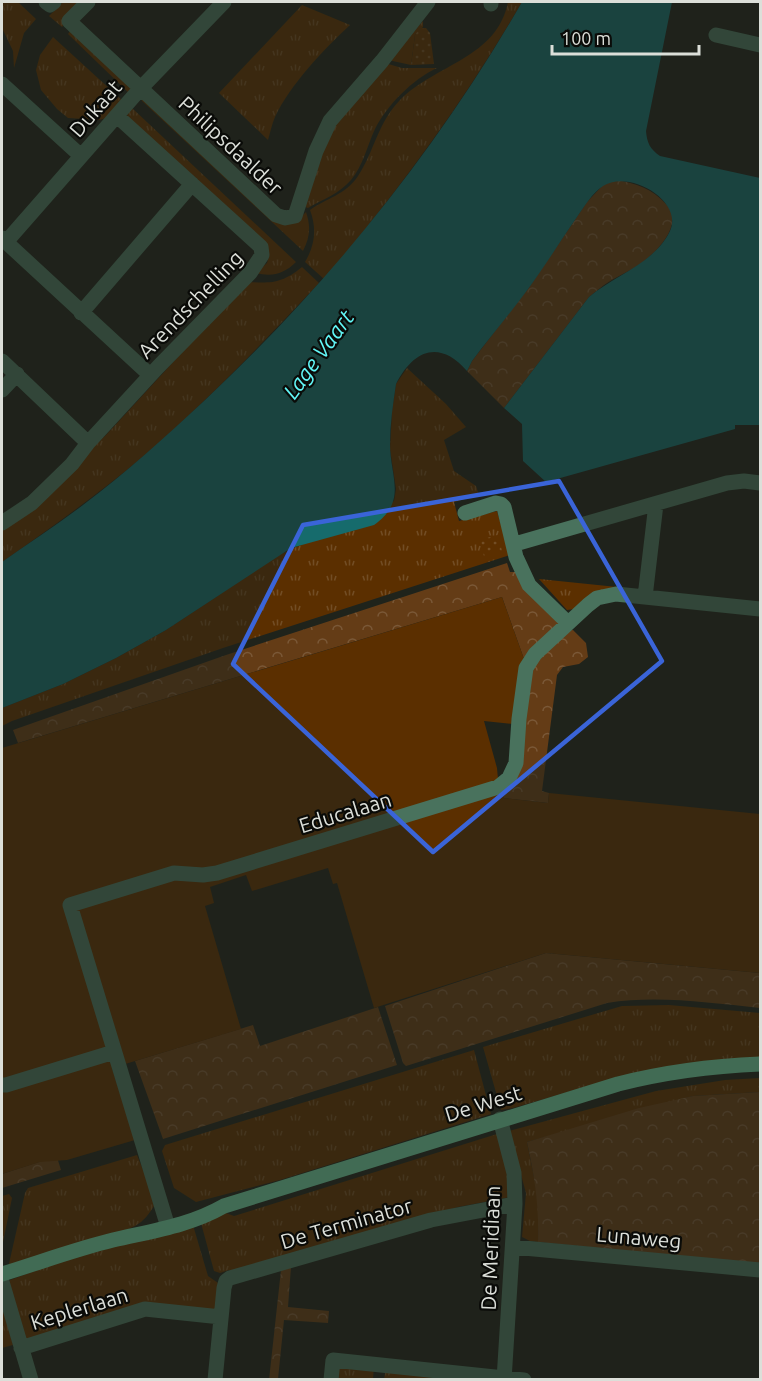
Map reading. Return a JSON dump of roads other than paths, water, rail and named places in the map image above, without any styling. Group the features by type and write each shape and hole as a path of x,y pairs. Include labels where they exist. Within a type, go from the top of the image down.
{"main road":[{"name":"De West","path":"2,1274 113,1240 144,1235 167,1223 207,1216 224,1206 500,1119 645,1077 706,1067 760,1064"}],"street":[{"path":"46,2 50,5 54,2"},
{"path":"88,2 69,21 140,89"},
{"name":"Dukaat","path":"4,240 140,89 224,2"},
{"name":"Philipsdaalder","path":"140,89 276,215 285,218 295,216 316,151 330,121 382,61 428,2"},
{"path":"716,35 760,45"},
{"path":"2,84 81,156"},
{"name":"Arendschelling","path":"2,523 32,503 72,464 88,443 150,375 250,273 262,255 261,247 117,116"},
{"path":"81,312 192,184"},
{"path":"4,240 150,375"},
{"path":"2,361 88,443"},
{"path":"2,390 16,374"},
{"path":"515,544 727,483 744,481 760,483"},
{"path":"465,513 501,504 504,507 515,544 516,557 530,585 568,623"},
{"path":"645,597 656,504"},
{"name":"Educalaan","path":"167,1223 70,905 169,874 217,873 498,787 509,778 516,763 526,668 535,654 597,598 616,594 760,609"},
{"path":"2,1084 6,1085 114,1052"},
{"name":"De Meridiaan","path":"500,1119 514,1173 515,1204 504,1378"},
{"name":"De Terminator","path":"222,1317 224,1288 226,1281 230,1278 431,1220 515,1204"},
{"name":"Lunaweg","path":"513,1247 760,1270"},
{"name":"Keplerlaan","path":"2,1282 31,1380"},
{"name":"Keplerlaan","path":"21,1348 145,1309 222,1317"},
{"path":"215,1380 222,1317"},
{"path":"331,1380 333,1360 380,1372 524,1380"}],"water":[{"name":"Lage Vaart","path":"522,2 672,2 646,131 647,139 651,148 660,156 760,178 760,425 735,425 735,429 546,482 523,461 522,424 504,408 589,297 644,261 663,242 670,231 672,219 669,208 651,190 626,182 614,182 603,186 588,200 537,277 472,361 467,371 457,361 437,352 419,356 403,372 396,384 391,429 394,498 391,507 374,525 291,548 166,630 116,658 63,684 2,708 2,562 99,493 130,468 250,357 294,311 337,263 417,163 489,57"}]}
